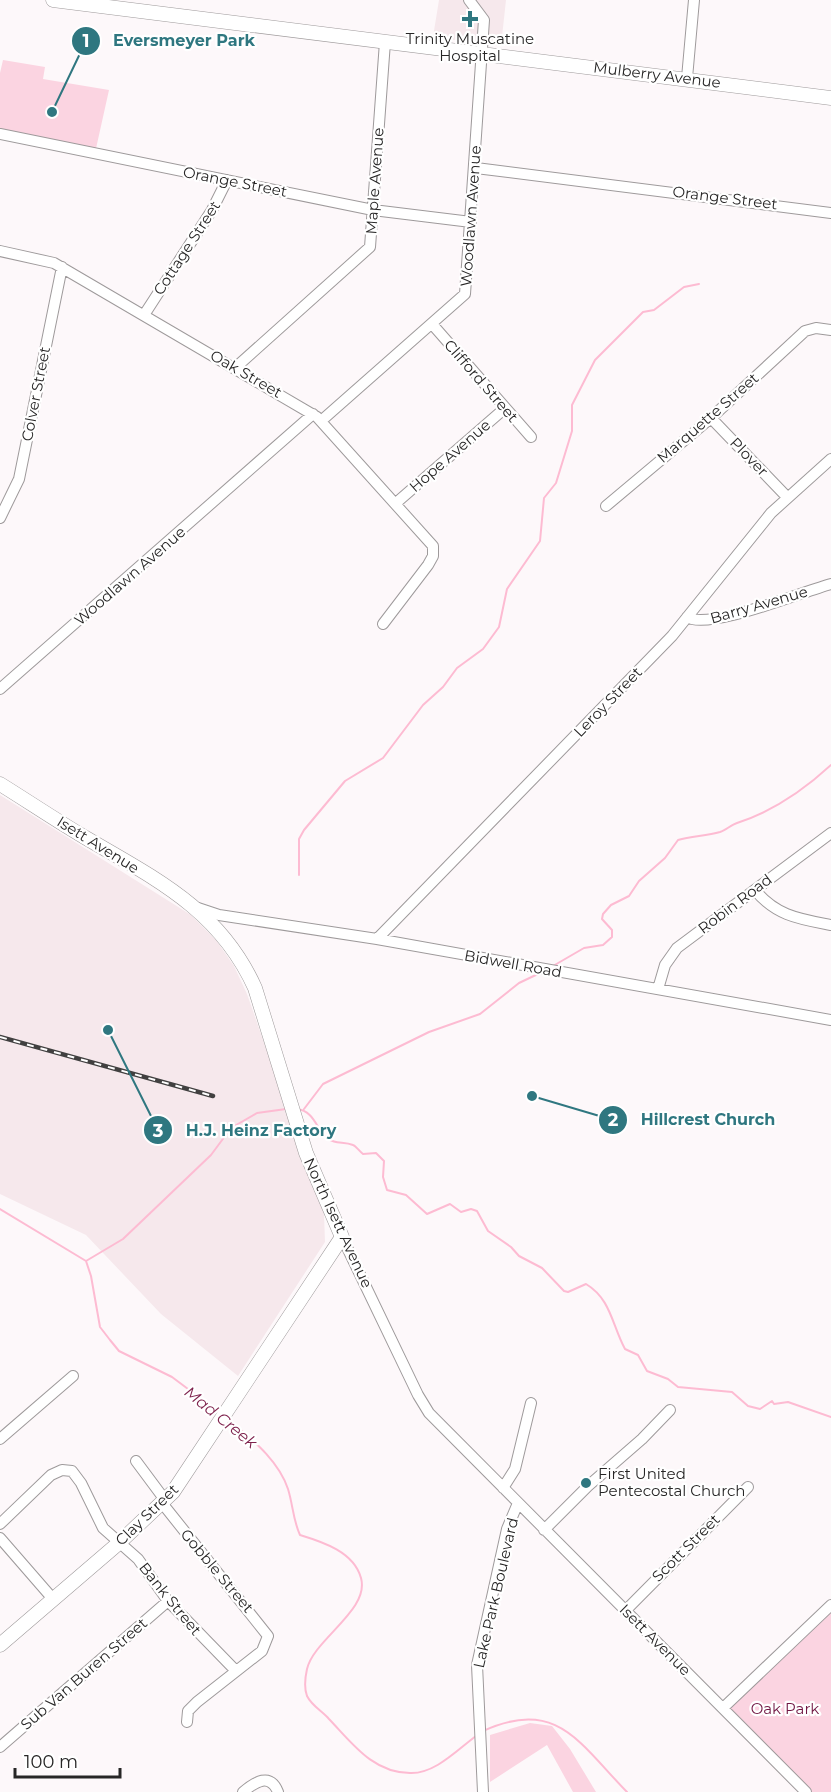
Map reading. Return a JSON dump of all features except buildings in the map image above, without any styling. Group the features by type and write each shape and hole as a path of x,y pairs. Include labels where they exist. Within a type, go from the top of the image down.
{"main road":[{"name":"Mulberry Avenue","path":"53,0 92,3 831,98"},
{"name":"Isett Avenue","path":"0,784 195,906"},
{"name":"North Isett Avenue","path":"195,906 233,948 255,988 306,1153 342,1238"},
{"name":"Clay Street","path":"0,1645 120,1542 164,1502 182,1481 342,1238"}],"street":[{"path":"469,0 484,20 483,54"},
{"path":"687,78 694,0"},
{"name":"Maple Avenue","path":"235,368 367,251 371,243 385,42"},
{"name":"Woodlawn Avenue","path":"0,688 317,417 432,324 465,294 483,54"},
{"name":"Orange Street","path":"0,134 373,210 471,222"},
{"name":"Orange Street","path":"476,168 831,213"},
{"name":"Cottage Street","path":"144,315 212,210 227,180"},
{"name":"Oak Street","path":"0,251 62,267 317,417 433,546 433,556 428,564 383,624"},
{"name":"Colver Street","path":"0,518 20,479 62,267"},
{"name":"Clifford Street","path":"432,324 504,409 531,437"},
{"name":"Marquette Street","path":"606,506 711,418 808,328 831,330"},
{"name":"Hope Avenue","path":"396,503 504,409"},
{"name":"Plover","path":"711,418 787,497"},
{"name":"Leroy Street","path":"377,939 649,660 787,497 831,459"},
{"name":"Barry Avenue","path":"687,617 698,620 720,619 831,584"},
{"name":"Robin Road","path":"658,990 664,965 677,948 831,833"},
{"path":"756,890 770,906 783,915 831,925"},
{"name":"Bidwell Road","path":"195,906 219,915 377,939 831,1020"},
{"name":"North Isett Avenue","path":"342,1238 424,1406 503,1488"},
{"path":"0,1439 73,1376"},
{"path":"503,1488 515,1468 531,1403"},
{"path":"544,1530 670,1410"},
{"name":"Gobble Street","path":"136,1461 164,1502 267,1631 267,1640 262,1651 236,1671"},
{"name":"Bank Street","path":"0,1524 51,1475 65,1469 75,1474 103,1528 138,1559 168,1600 236,1671"},
{"name":"Scott Street","path":"625,1611 748,1487"},
{"name":"Isett Avenue","path":"503,1488 806,1792"},
{"name":"Lake Park Boulevard","path":"482,1792 477,1665 507,1529 518,1503"},
{"path":"0,1538 53,1599"},
{"name":"Sub Van Buren Street","path":"0,1747 168,1600"},
{"path":"723,1708 831,1605"},
{"path":"187,1722 192,1707 236,1671"},
{"path":"243,1792 253,1784 265,1780 272,1782 278,1792"}],"shaded area":[{"name":"Trinity Muscatine Hospital","path":"439,0 506,0 501,46 433,37"},
{"path":"0,795 191,915 216,940 234,966 247,994 324,1214 325,1242 238,1376 161,1314 86,1235 0,1194"}],"green space":[{"path":"3,60 45,67 43,79 109,90 95,153 0,134 0,73"},
{"name":"Oak Park","path":"831,1602 831,1792 798,1792 723,1708"},
{"path":"530,1723 552,1726 570,1749 596,1792 573,1792 547,1745 490,1782 490,1735"}],"waterway":[{"path":"299,875 299,839 304,830 345,781 383,758 423,705 443,687 457,668 483,649 499,627 507,589 540,541 544,498 556,483 572,431 572,405 595,360 643,312 654,310 684,287 699,284"},
{"path":"553,966 584,948 603,945 612,937 612,930 602,919 603,914 611,905 629,896 639,881 665,858 678,840 720,832 762,813 810,783 831,765"},
{"path":"304,1109 323,1084 429,1032 480,1014 519,983 540,973"},
{"path":"86,1261 123,1239 211,1155 231,1128 257,1113 286,1109"},
{"path":"297,1109 311,1116 329,1139 353,1145 363,1154 376,1153 384,1161 383,1177 387,1190 406,1195 427,1214 450,1204 461,1212 471,1209 477,1211 488,1231 511,1247 519,1256 542,1268 564,1291 568,1292 586,1284 601,1297 606,1305 625,1349 638,1355 647,1371 668,1379 678,1387 732,1392 748,1406 760,1409 772,1401 774,1404 788,1402 831,1417"},
{"name":"Mad Creek","path":"0,1209 86,1261 100,1327 119,1351 172,1377 220,1413"},
{"name":"Mad Creek","path":"227,1418 245,1433 277,1468 288,1489 300,1535 328,1545 345,1555 352,1561 361,1578 362,1590 357,1602 320,1647 307,1669 305,1690 312,1703 364,1755 385,1768 397,1772 410,1773 428,1770 476,1736"},
{"name":"Mad Creek","path":"483,1731 509,1722 530,1719 549,1723 565,1731 580,1743 627,1792"}],"railway":[{"path":"0,1037 213,1096"}],"place":[{"name":"Trinity Muscatine Hospital","path":"470,19"},
{"name":"Eversmeyer Park","path":"52,112"},
{"name":"H.J. Heinz Factory","path":"108,1030"},
{"name":"Hillcrest Church","path":"532,1096"},
{"name":"First United Pentecostal Church","path":"586,1483"}]}
